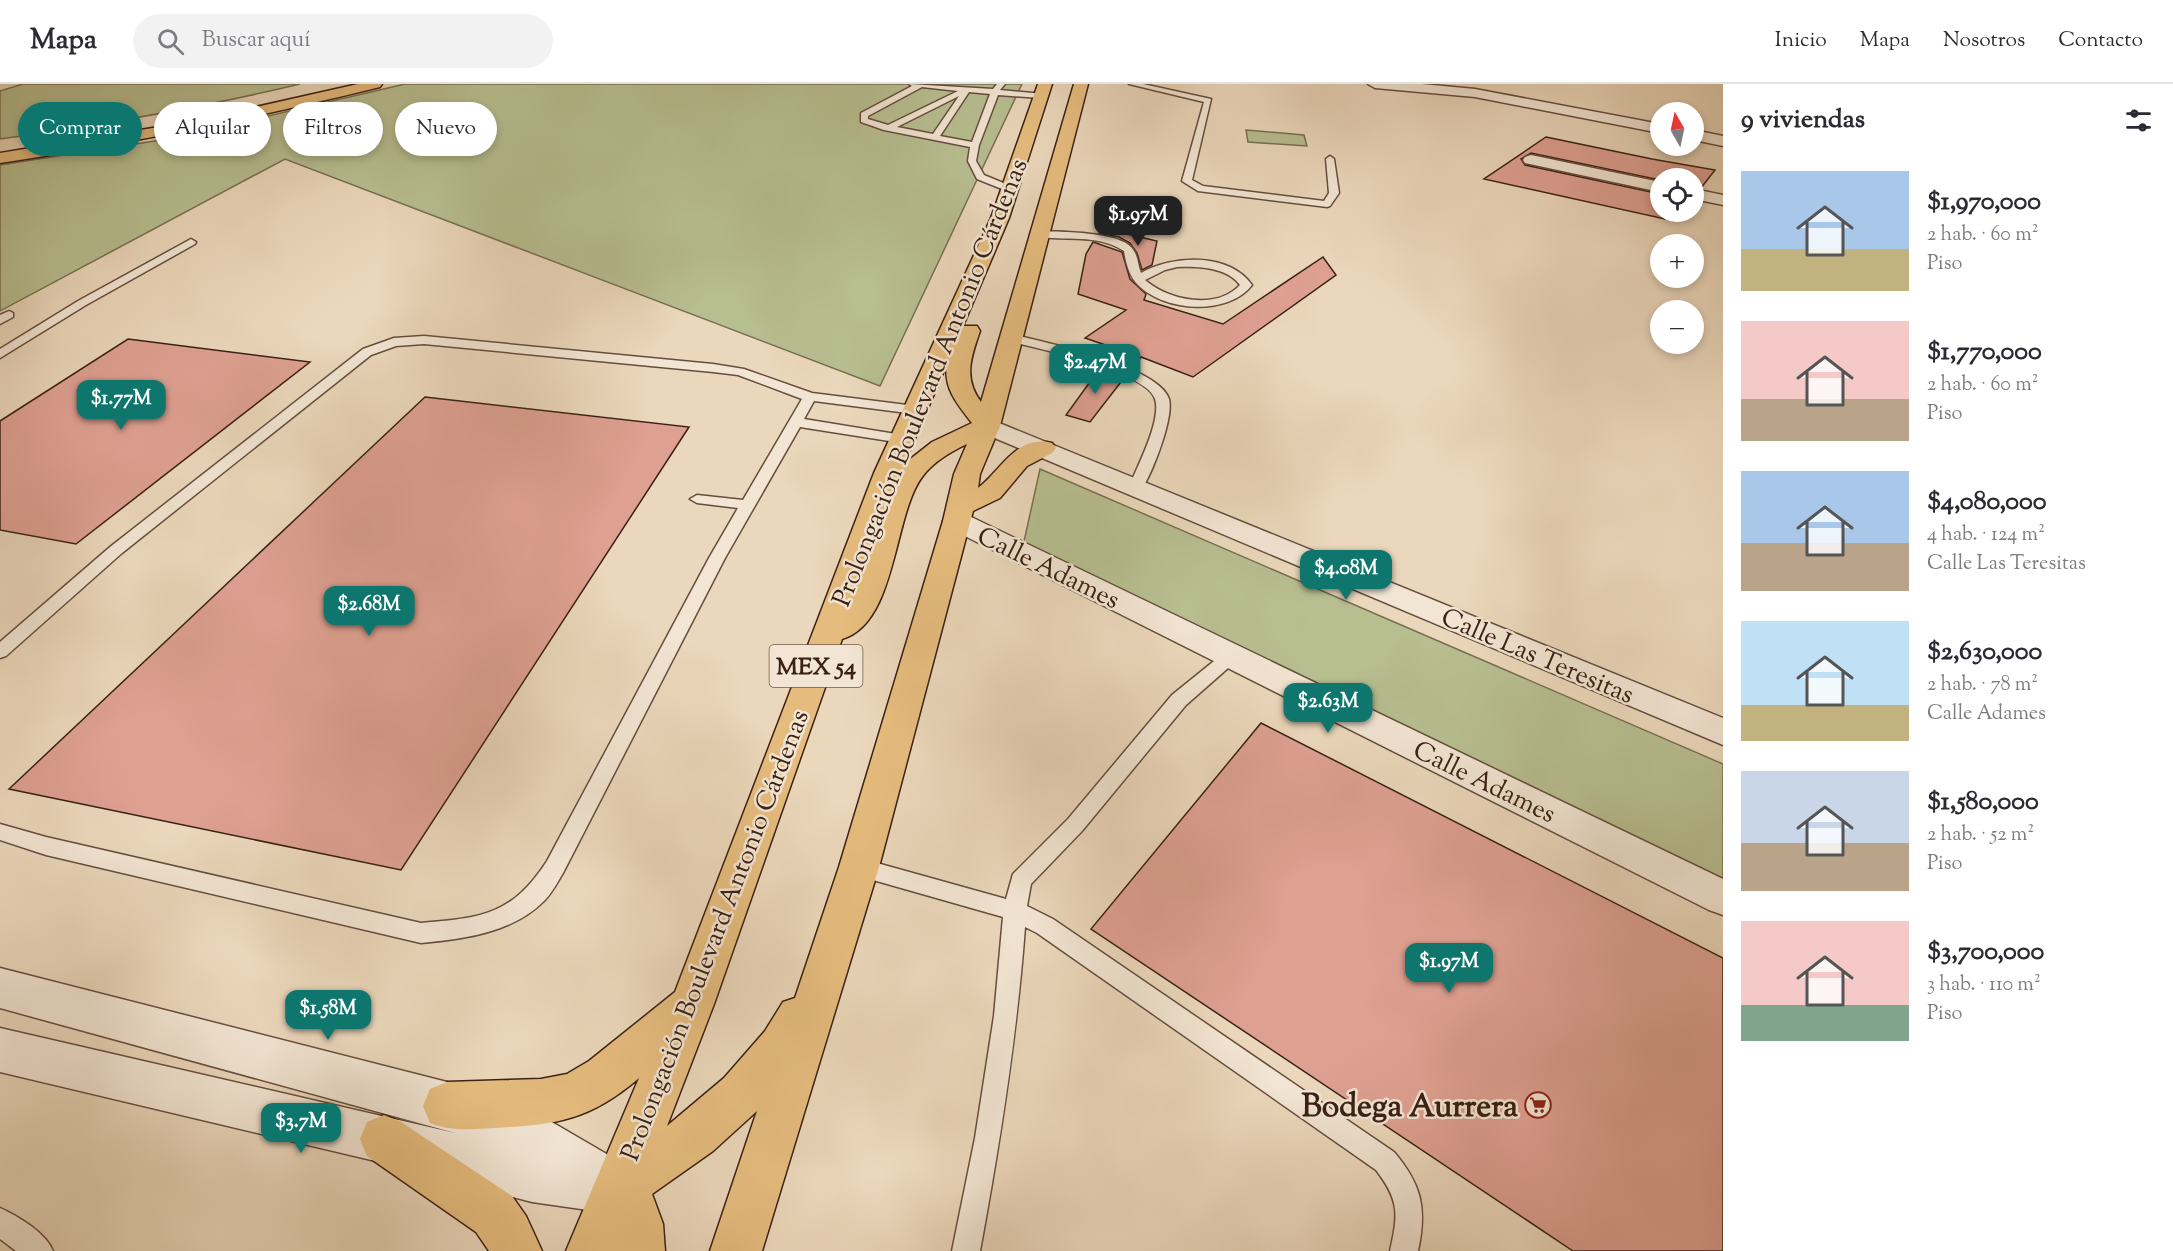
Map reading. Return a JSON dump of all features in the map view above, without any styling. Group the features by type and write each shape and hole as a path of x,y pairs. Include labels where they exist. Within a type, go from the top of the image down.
{"main road":[{"path":"0,147 145,125 333,84"},
{"path":"0,158 80,147 196,126 375,84"},
{"name":"Prolongación Boulevard Antonio Cárdenas","path":"736,1251 859,867 959,514 967,474 987,426 1080,84"},
{"name":"Prolongación Boulevard Antonio Cárdenas","path":"592,1251 692,1004 902,439 1000,218 1043,90"},
{"path":"825,642 845,626 869,591 905,481 933,453 956,439 987,426 958,386 955,370 987,283 987,275 981,258"},
{"path":"959,514 990,492 1018,460 1043,448"},
{"path":"639,1251 639,1224 634,1209 616,1188 667,1158 738,1100 790,1033 824,975"},
{"path":"447,1106 541,1102 567,1097 605,1077 692,1004"},
{"path":"384,1139 494,1214 508,1234 516,1251"}],"street":[{"path":"1375,84 1475,93 1650,127"},
{"path":"1704,137 1723,141"},
{"path":"1531,160 1650,185"},
{"path":"1704,196 1723,200"},
{"name":"Calle Las Teresitas","path":"987,426 1723,732"},
{"name":"Calle Adames","path":"959,514 1230,657 1723,898"},
{"path":"0,988 447,1106 533,1138 616,1188"},
{"path":"0,1050 384,1139 532,1177 616,1188"}],"lane":[{"path":"1000,84 975,145 972,161 980,177 1010,189"},
{"path":"1133,84 1208,101 1187,181 1201,189 1327,204 1334,193 1330,159"},
{"path":"975,145 889,128 864,120 864,115 919,85 968,87 995,93 1043,90"},
{"path":"889,128 968,87"},
{"path":"935,137 968,87"},
{"path":"1037,242 1104,240 1124,246 1129,254 1139,279 1143,285 1183,301 1206,304 1228,301 1240,293 1246,285 1243,279 1232,273 1191,263 1167,265 1139,279"},
{"path":"0,354 82,303 191,242"},
{"path":"1037,242 1095,243 1117,246 1129,254"},
{"path":"1011,338 1126,371 1147,381 1159,391 1162,400 1162,415 1136,487"},
{"path":"0,652 116,550 192,488 367,352 380,346 424,340 713,368 740,372 810,397 915,410"},
{"path":"0,832 46,846 421,933 481,926 511,913 537,895 555,867 717,558 810,397"},
{"path":"795,422 902,439"},
{"path":"697,499 748,506"},
{"path":"966,1251 991,1116 1006,1016 1015,911 1021,880 1075,825 1179,700 1230,657"},
{"path":"859,867 1015,911 1045,926 1385,1161 1407,1191 1409,1227 1404,1251"},
{"path":"0,1222 39,1251"}],"green space":[{"path":"23,84 300,84 220,102 154,102 154,114 142,116 142,102 18,102 18,136 0,139 0,91"},
{"path":"405,84 1022,84 880,386 285,159 0,311 0,165 58,156 142,156 142,143 154,141 154,156 271,156 271,115 283,113 283,156 383,156 383,102 328,102"},
{"path":"1246,130 1304,135 1307,146 1248,142"},
{"path":"1040,469 1723,764 1723,881 1023,546"}],"building":[{"path":"1546,137 1704,168 1650,168 1650,178 1531,153 1521,159 1525,165 1650,192 1650,216 1484,179"},
{"path":"1704,168 1715,170 1704,184"},
{"path":"1101,228 1157,241 1152,265 1142,270 1137,253 1130,243 1119,237 1099,233"},
{"path":"1093,242 1122,252 1130,279 1146,294 1144,300 1223,324 1323,257 1336,275 1193,377 1141,357 1133,368 1107,358 1114,348 1085,338 1126,310 1078,294 1086,254"},
{"path":"128,339 310,362 76,544 0,530 0,421"},
{"path":"1100,368 1124,378 1090,422 1066,415"},
{"path":"425,397 689,427 401,870 9,789"},
{"name":"Bodega Aurrera","path":"1261,723 1723,958 1723,1251 1573,1251 1091,929"}],"place":[{"name":"Bodega Aurrera","path":"1538,1105"}]}
